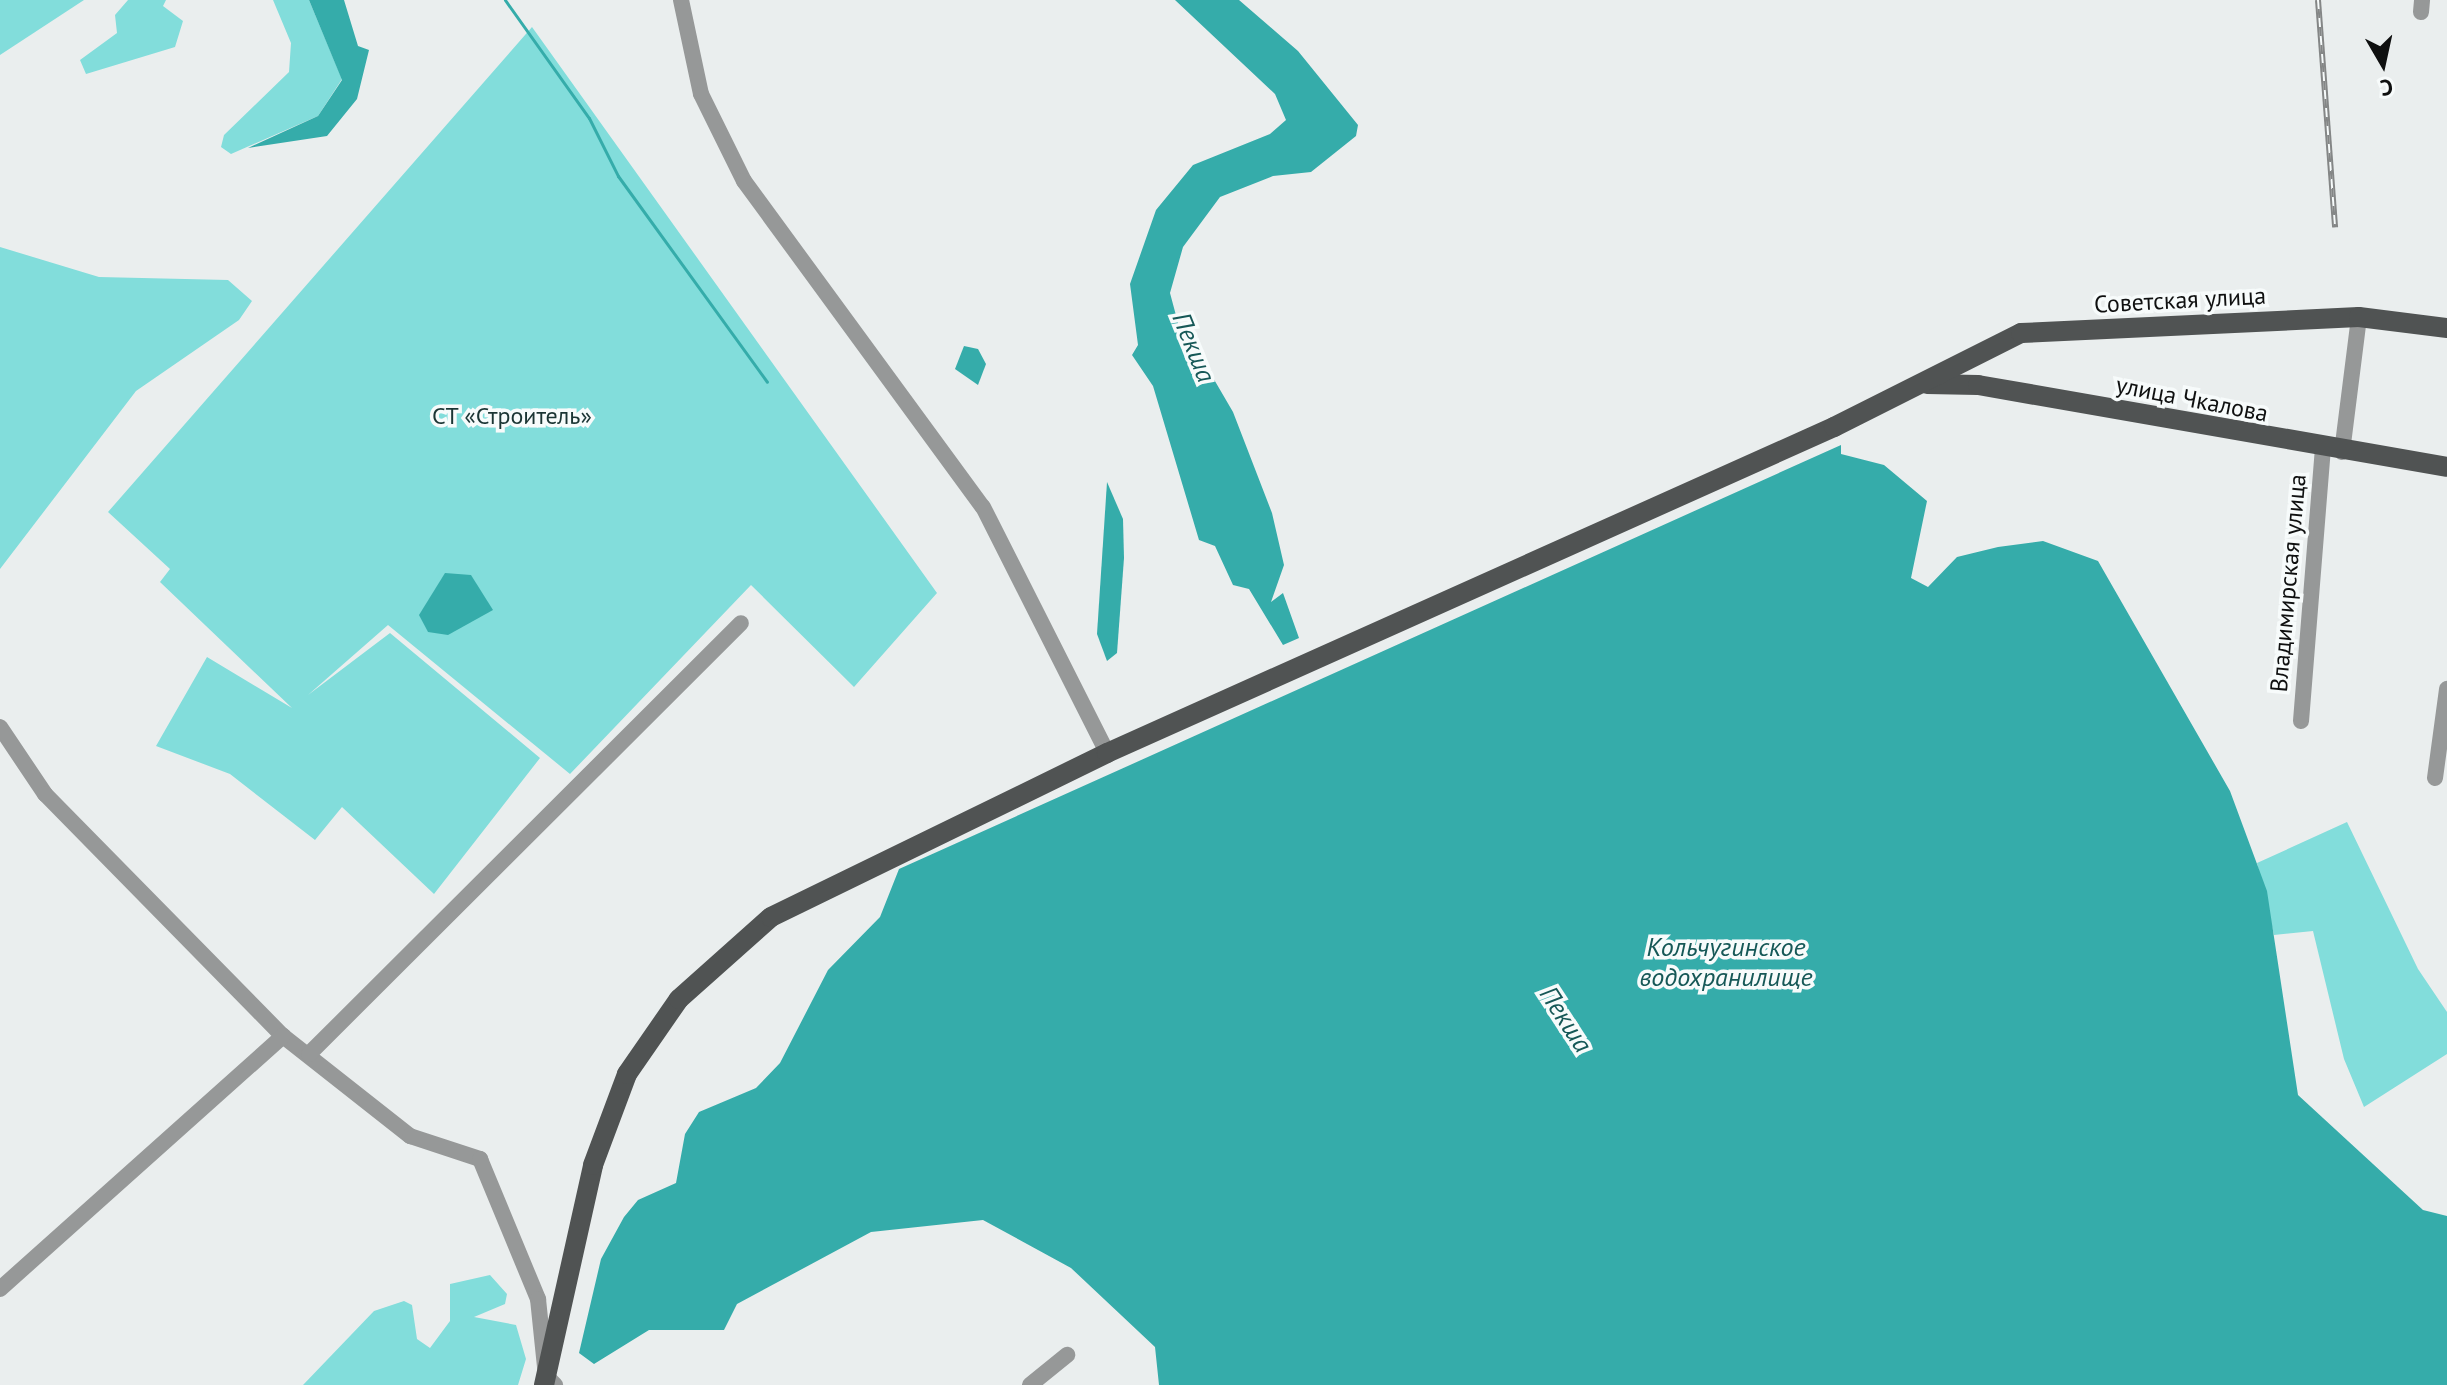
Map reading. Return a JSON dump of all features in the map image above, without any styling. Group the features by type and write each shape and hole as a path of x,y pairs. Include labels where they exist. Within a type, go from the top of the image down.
{"main road":[{"name":"Советская улица","path":"548,1382 593,1165 627,1074 656,1025 771,917 892,854 1107,753 1927,384 2021,333 2359,317 2447,328"},
{"name":"улица Чкалова","path":"1927,384 1978,385 2333,451 2447,467"}],"street":[{"path":"681,0 701,94 744,181 983,507 1107,753"},
{"name":"Владимирская улица","path":"2301,721 2333,451 2359,317"},
{"path":"309,1054 741,623"},
{"path":"2435,778 2447,689"},
{"path":"0,727 45,794 283,1036 410,1136 480,1159 538,1299 548,1382"},
{"path":"0,1289 283,1036"},
{"path":"1030,1385 1067,1355"}],"green space":[{"path":"0,0 84,0 0,55"},
{"path":"128,0 166,0 163,6 183,21 175,47 86,74 80,60 117,33 115,15"},
{"path":"273,0 309,0 342,79 318,116 231,154 221,147 224,135 289,72 291,43"},
{"name":"СТ «Строитель»","path":"532,27 937,593 854,687 751,585 570,774 388,625 308,695 390,633 540,758 434,894 342,807 315,840 230,774 156,746 207,657 292,708 160,582 170,569 108,512"},
{"path":"0,247 99,277 228,280 252,301 239,320 136,391 0,569"},
{"path":"2347,822 2418,969 2447,1012 2447,1054 2364,1107 2344,1059 2313,931 2274,935 2257,863"},
{"path":"490,1275 507,1294 505,1304 474,1317 516,1325 526,1359 518,1385 303,1385 374,1311 404,1301 412,1305 417,1339 430,1348 450,1321 450,1284"}],"water":[{"path":"309,0 344,0 358,46 369,50 357,99 327,136 248,148 318,116 342,80"},
{"path":"1175,0 1239,0 1298,51 1358,125 1356,136 1311,172 1273,176 1220,197 1183,247 1170,293 1185,349 1212,376 1233,412 1272,513 1284,565 1271,602 1283,593 1299,638 1283,645 1249,589 1233,585 1215,546 1199,540 1153,386 1132,355 1138,345 1130,284 1156,210 1193,165 1270,134 1286,120 1275,94"},
{"path":"964,346 978,349 986,364 978,385 955,369"},
{"name":"Кольчугинское водохранилище","path":"1841,445 1841,454 1884,465 1927,501 1911,578 1928,587 1957,557 1998,547 2043,541 2098,561 2230,791 2267,891 2298,1095 2423,1210 2447,1216 2447,1385 1159,1385 1155,1347 1071,1268 983,1220 871,1232 737,1304 724,1330 649,1330 594,1364 579,1353 601,1259 624,1217 638,1200 676,1183 685,1134 699,1112 756,1088 780,1063 828,970 880,917 899,869"},
{"path":"1107,482 1123,519 1124,558 1117,653 1107,661 1097,634"},
{"path":"445,573 471,575 493,610 448,635 428,632 419,615"}],"waterway":[{"path":"505,0 589,118 618,176 767,382"}],"railway":[{"path":"2318,0 2335,227"}],"water label":[{"name":"Пекша","path":"1194,347"},
{"name":"Пекша","path":"1566,1019"}]}
